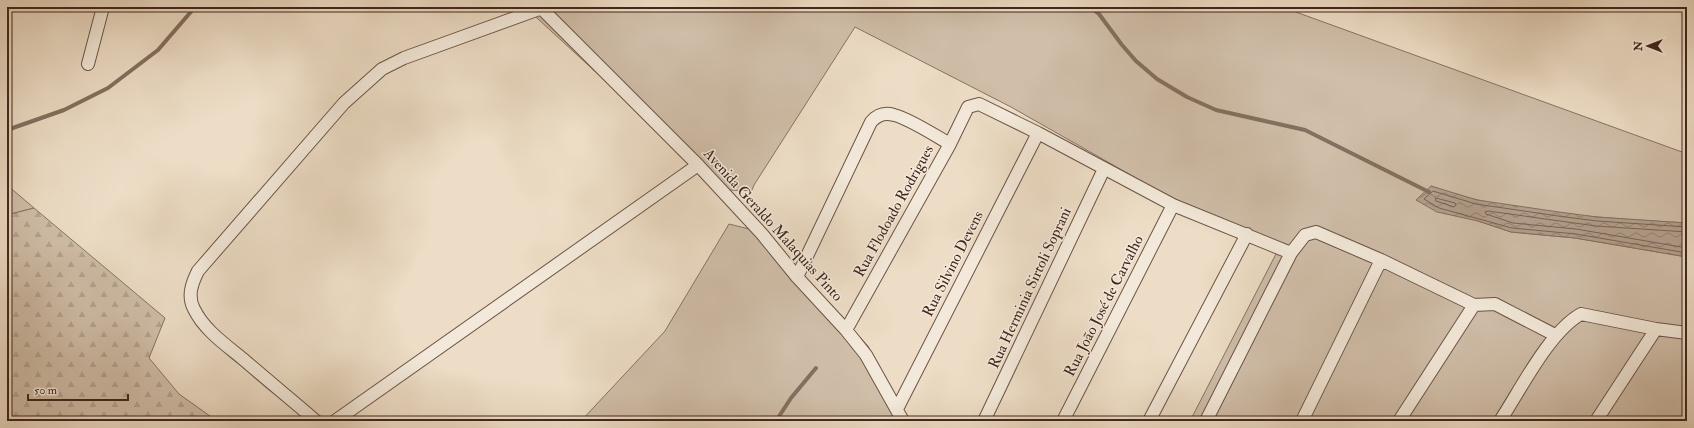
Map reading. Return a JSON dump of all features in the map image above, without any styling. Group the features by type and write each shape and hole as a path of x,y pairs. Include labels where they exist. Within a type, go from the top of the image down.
{"street":[{"path":"88,64 103,7"},
{"path":"316,421 220,339 203,322 193,308 191,298 193,282 198,271 344,103 382,69 404,58 541,8"},
{"name":"Avenida Geraldo Malaquias Pinto","path":"541,8 698,164 762,234 796,277 846,330 866,355 903,421"},
{"name":"Rua Flodoado Rodrigues","path":"846,330 950,144 968,107 979,104 1038,133"},
{"path":"796,277 871,122 880,115 894,114 950,144"},
{"path":"1038,133 1173,205 1291,252"},
{"name":"Rua Silvino Devens","path":"897,409 1038,133"},
{"path":"335,421 698,164"},
{"name":"Rua Herminia Sirtoli Soprani","path":"984,421 1104,169"},
{"name":"Rua João José de Carvalho","path":"1063,421 1173,205"},
{"path":"1206,421 1291,252 1305,235 1316,232 1381,260 1474,305 1495,304 1555,335"},
{"path":"1149,421 1247,234"},
{"path":"1302,421 1381,260"},
{"path":"1399,421 1474,305"},
{"path":"1500,421 1555,335 1571,320 1581,314 1656,329 1687,333"},
{"path":"1596,421 1656,329"}],"green space":[{"path":"525,7 1282,7 1682,152 1687,147 1687,223 1555,213 1472,199 1431,186 1478,221 1511,232 1575,238 1687,257 1687,421 1190,421 1277,252 1201,215 1011,107 855,27 752,190 728,190 718,186"},
{"path":"7,185 34,208 7,215"},
{"path":"34,208 165,318 149,358 179,394 217,421 7,421 7,215"},
{"path":"729,224 765,233 868,346 909,421 581,421 665,331"}],"water":[{"path":"1431,186 1477,200 1559,212 1597,217 1687,223 1687,257 1575,238 1511,232 1478,221 1437,212 1416,200"}],"waterway":[{"path":"7,130 64,110 108,88 158,50 195,7"},
{"path":"1090,7 1099,14 1136,61 1157,79 1187,97 1216,110 1305,130 1429,192"},
{"path":"776,421 791,398 816,368"}]}
